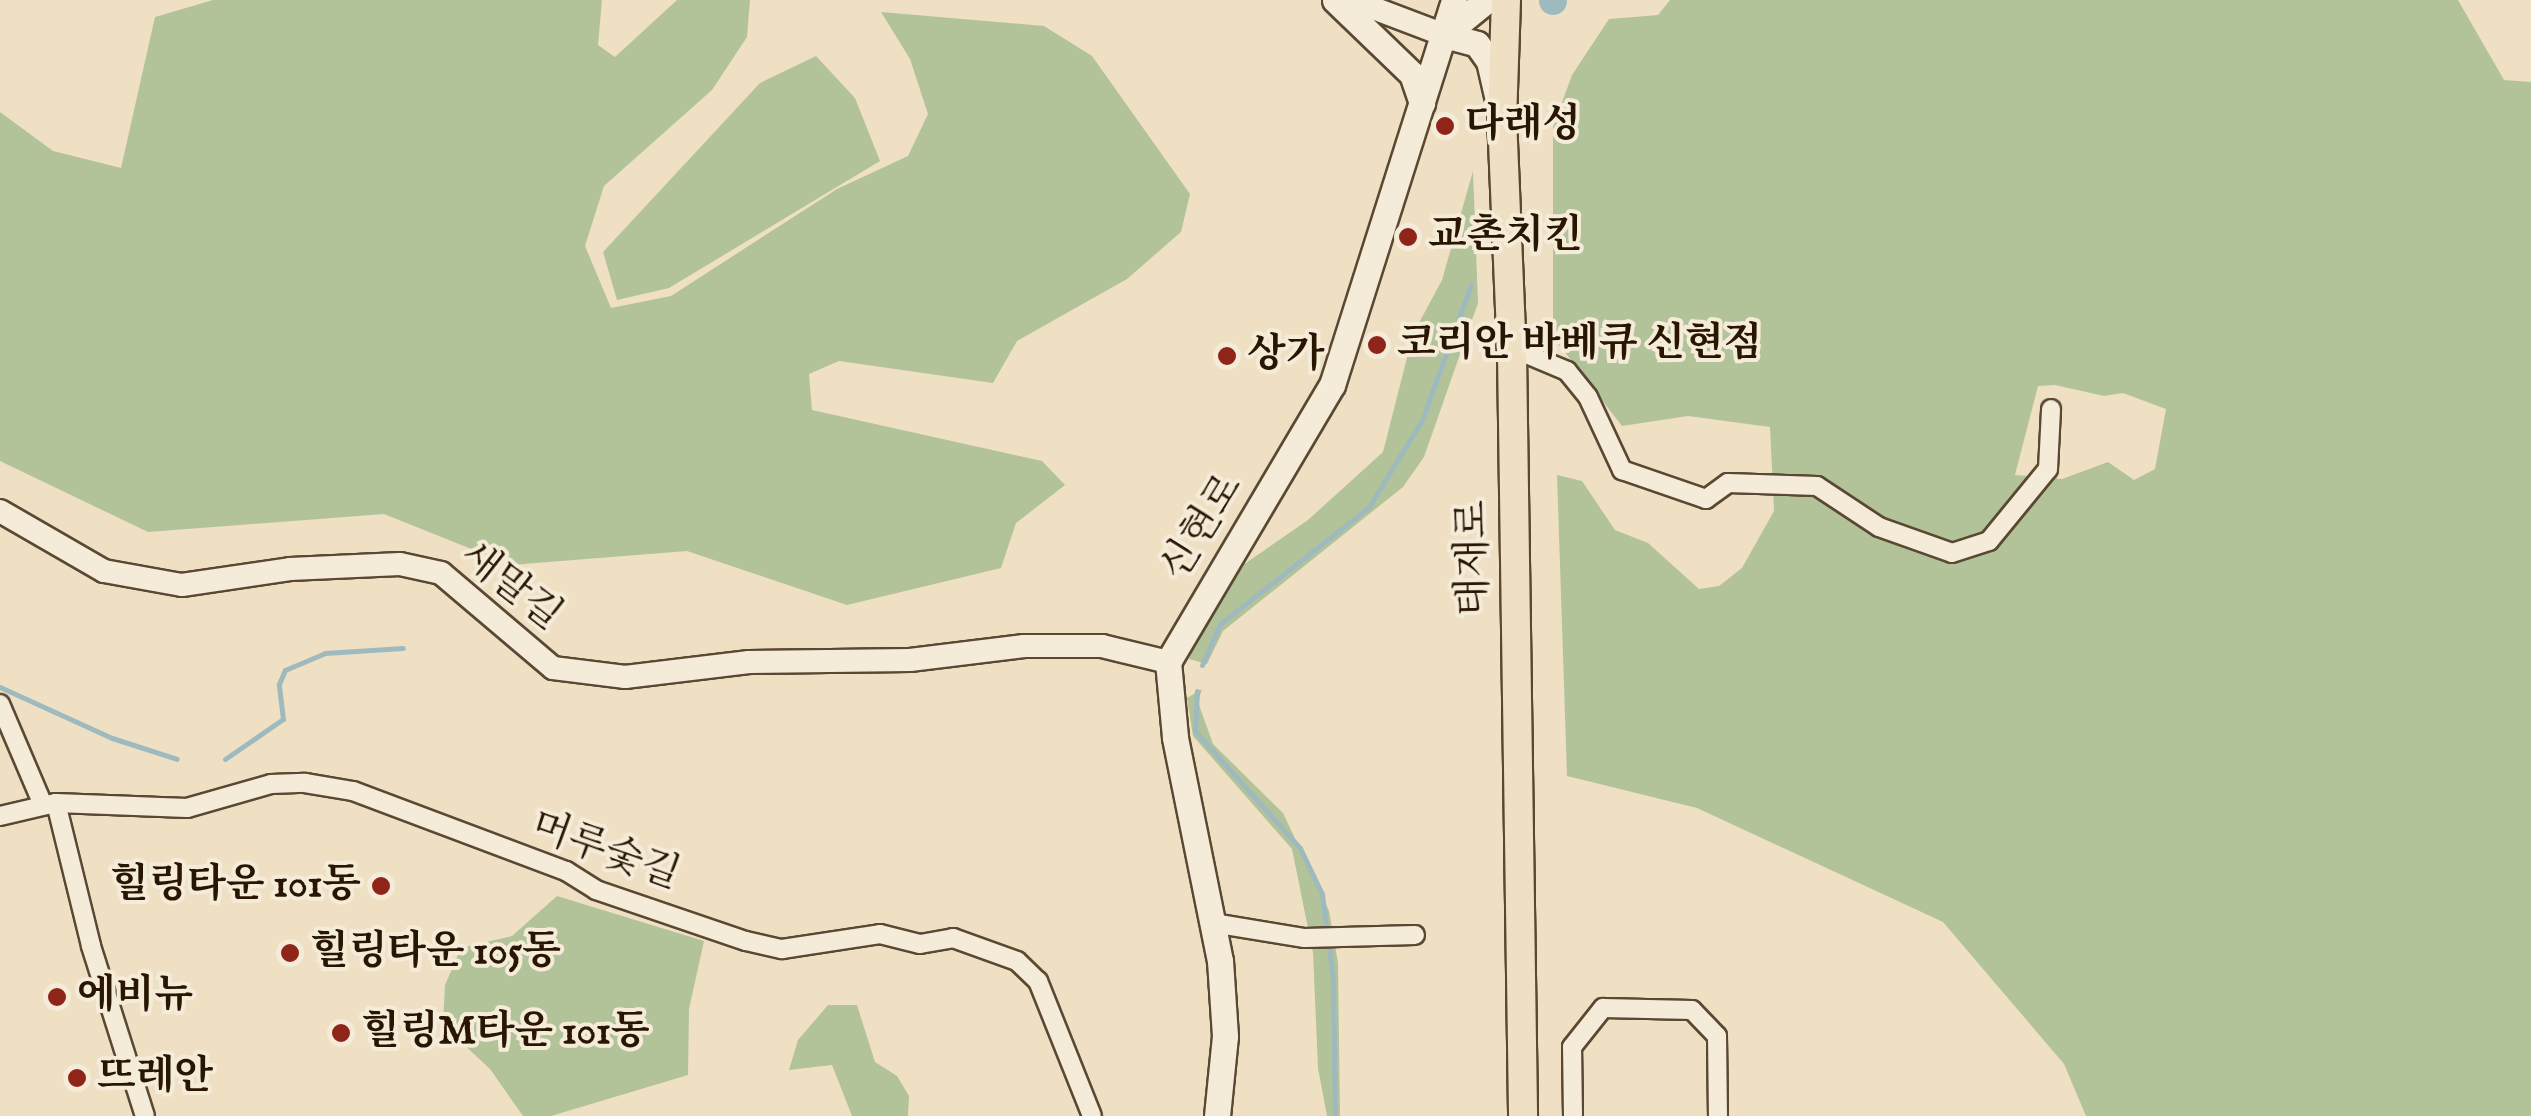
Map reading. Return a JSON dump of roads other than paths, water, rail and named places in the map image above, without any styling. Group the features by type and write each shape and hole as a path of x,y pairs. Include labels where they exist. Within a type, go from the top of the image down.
{"main road":[{"path":"1335,0 1412,74 1422,103"},
{"name":"신현로","path":"1168,662 1332,385 1454,0"},
{"path":"1444,35 1487,0"},
{"name":"태재로","path":"1506,0 1502,118 1512,353 1523,1116"},
{"name":"태재로","path":"1520,0 1532,1116"},
{"path":"1444,35 1477,44 1489,61 1502,118"},
{"path":"1168,662 1174,738 1213,922 1225,1036 1217,1116"}],"street":[{"path":"1352,0 1444,35"},
{"path":"1524,353 1567,371 1588,397 1622,470 1706,499 1728,483 1817,486 1880,527 1952,554 1989,541 2048,469 2050,409"},
{"name":"새말길","path":"0,511 104,571 182,585 290,569 400,564 441,573 554,668 625,678 750,662 910,660 1024,646 1102,646 1168,662"},
{"path":"0,704 49,804 145,1116"},
{"name":"머루숯길","path":"0,816 49,804 187,808 271,784 304,782 352,791 566,871 596,890 746,941 782,949 880,934 920,944 953,938 1017,961 1038,981 1092,1116"},
{"path":"1213,922 1305,938 1415,936"},
{"path":"1573,1116 1572,1046 1602,1008 1692,1010 1718,1036 1718,1116"}],"waterway":[{"path":"1202,665 1220,624 1369,507 1422,420 1471,285"},
{"path":"225,759 283,719 279,684 285,670 325,653 403,648"},
{"path":"0,687 112,738 177,759"},
{"path":"1197,691 1195,731 1300,848 1322,894 1333,980 1335,1116"}],"place":[{"name":"다래성","path":"1445,126"},
{"name":"교촌치킨","path":"1408,237"},
{"name":"코리안 바베큐 신현점","path":"1377,345"},
{"name":"상가","path":"1227,356"},
{"name":"힐링타운 101동","path":"381,886"},
{"name":"힐링타운 105동","path":"290,953"},
{"name":"에비뉴","path":"57,997"},
{"name":"힐링M타운 101동","path":"341,1033"},
{"name":"뜨레안","path":"77,1078"}]}
